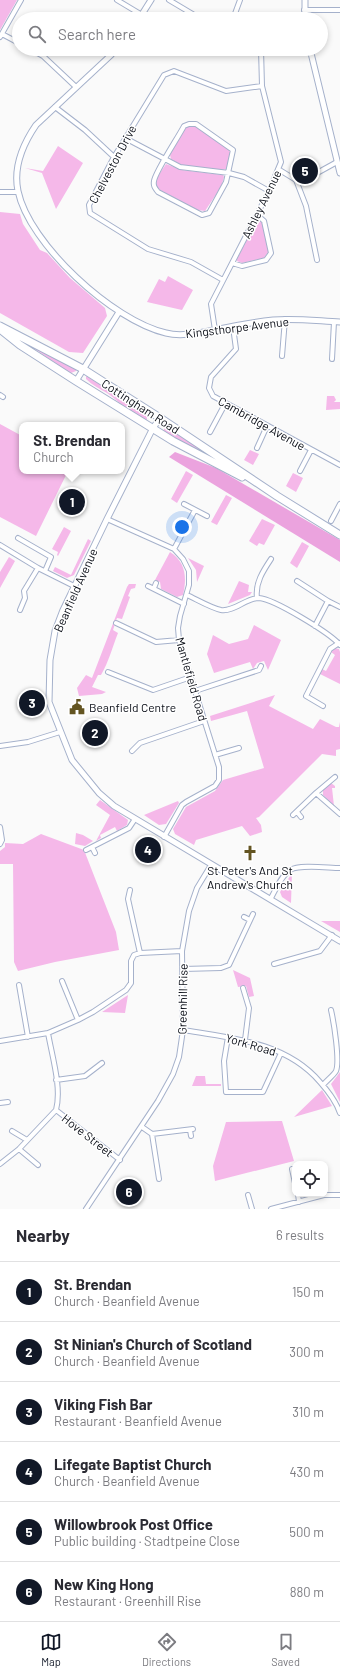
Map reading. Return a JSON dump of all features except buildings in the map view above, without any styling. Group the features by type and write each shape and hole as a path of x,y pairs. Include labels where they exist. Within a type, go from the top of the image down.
{"highway":[{"name":"Cottingham Road","path":"0,326 83,368 277,496 340,535"},
{"name":"Cottingham Road","path":"0,329 20,345 153,428 277,496"}],"street":[{"path":"14,12 20,0"},
{"path":"117,0 133,12"},
{"path":"143,12 151,0"},
{"path":"169,0 189,12"},
{"path":"236,12 240,0"},
{"path":"305,0 304,10 340,10"},
{"path":"12,15 1,36 12,40"},
{"path":"43,56 76,87"},
{"name":"Kingsthorpe Avenue","path":"111,56 36,125 27,138 24,146 18,169 18,192 27,215 58,259 85,285 119,312 144,325 165,333 176,335 285,319 340,322"},
{"name":"Ashley Avenue","path":"215,330 211,304 269,191 281,162 262,86 260,56"},
{"path":"312,56 340,173"},
{"name":"Chelveston Drive","path":"223,280 191,262 148,249 90,213 89,205 114,156 164,75 174,70 226,91 262,86"},
{"path":"55,107 85,130 114,156"},
{"path":"196,124 234,150 229,173 209,213 202,215 158,192 154,187 154,180 165,159 184,126 196,124"},
{"path":"125,138 180,167 229,173 244,177 269,191"},
{"path":"308,178 337,162"},
{"path":"278,169 296,180 306,206 317,260"},
{"path":"0,192 18,192"},
{"path":"232,262 242,266 266,260 269,257 271,253 264,221 257,215"},
{"path":"76,381 119,312"},
{"path":"282,356 285,319"},
{"path":"332,359 334,322"},
{"name":"Cambridge Avenue","path":"233,327 236,349 211,377 209,388 213,396 225,404 340,466"},
{"path":"210,432 225,404"},
{"name":"Beanfield Avenue","path":"160,418 153,428 107,518 74,586 55,631 50,660 49,702 72,760 99,793 116,808 211,865 271,898 340,941"},
{"path":"257,448 267,426"},
{"path":"300,471 311,450"},
{"path":"184,504 207,516"},
{"path":"331,521 340,504"},
{"path":"174,549 195,510"},
{"name":"Mantlefield Road","path":"107,518 174,549 183,559 189,571 187,595 178,628 179,640 219,767 219,780 215,786 182,805 164,837"},
{"path":"18,538 51,557 45,571"},
{"path":"0,545 38,568 74,586"},
{"path":"257,598 257,584 271,559"},
{"path":"20,610 26,598 24,591 38,568"},
{"path":"297,581 340,607"},
{"path":"154,588 156,583"},
{"path":"148,586 184,604"},
{"path":"187,595 220,610 227,609 257,598 269,600 332,636 339,644 330,649 306,696 323,706"},
{"path":"315,626 328,601"},
{"path":"116,623 156,642 179,640"},
{"path":"194,691 259,670 262,666"},
{"path":"108,672 153,690 191,677"},
{"path":"132,751 140,743 204,721"},
{"path":"0,746 28,742 60,732"},
{"path":"231,745 233,750"},
{"path":"215,755 239,748"},
{"path":"302,817 295,814 335,777"},
{"path":"316,793 340,814"},
{"path":"86,850 129,828 135,819"},
{"path":"0,827 2,840 0,844"},
{"path":"92,847 95,853"},
{"name":"Greenhill Rise","path":"86,1209 158,1101 179,1057 183,1030 182,951 189,911 197,888 211,865"},
{"path":"271,898 285,875 293,869 300,867 340,868"},
{"path":"130,890 128,899 140,953"},
{"path":"183,969 220,968 229,965 253,914"},
{"path":"244,918 250,920"},
{"path":"274,964 320,951 332,936"},
{"path":"0,1041 48,1032 78,1020 126,990 131,983 132,958 134,955 140,953 182,951"},
{"path":"62,981 78,1020"},
{"path":"19,985 28,1036"},
{"path":"243,988 249,1008 245,1040"},
{"path":"323,1085 336,1071 340,1060 332,1010"},
{"name":"York Road","path":"183,1030 245,1040 281,1053 302,1064 330,1092 340,1111"},
{"path":"0,1164 19,1149 56,1110 58,1102 56,1080 48,1032"},
{"path":"228,1037 224,1061 226,1092 263,1092 281,1053"},
{"path":"56,1080 85,1076 102,1063"},
{"path":"0,1103 8,1102"},
{"name":"Hove Street","path":"56,1110 120,1160"},
{"path":"142,1127 152,1134 191,1130 191,1136"},
{"path":"12,1131 27,1140"},
{"path":"152,1134 159,1179"},
{"path":"19,1149 38,1165"},
{"path":"248,1195 252,1209"},
{"path":"271,1209 324,1195 340,1195"},
{"path":"298,1197 299,1202"}],"shaded area":[{"path":"0,0 17,0 0,30"},
{"path":"188,126 197,127 228,147 232,152 226,169 222,170 183,166 171,159 170,155 185,128"},
{"path":"58,146 83,163 56,209 42,173 25,168 43,171"},
{"path":"166,164 182,170 223,175 224,177 221,187 205,211 197,210 160,190 155,185 156,179"},
{"path":"0,212 20,214 23,224 40,250 47,253 70,278 105,308 107,316 83,353 69,352 0,313"},
{"path":"257,221 263,223 269,251 264,258 242,263 237,261 237,259"},
{"path":"168,276 193,290 182,310 147,302 159,279 165,282"},
{"path":"26,343 76,369 76,371 71,373 67,371"},
{"path":"86,376 147,416 147,420 131,412 107,393 96,387 86,379"},
{"path":"327,396 334,396 336,400 334,402 340,402 340,409 326,410"},
{"path":"0,424 19,434 19,474 67,474 36,536 0,517"},
{"path":"169,427 233,469 203,454 164,431 164,429"},
{"path":"250,450 259,454 253,465 244,460"},
{"path":"175,452 216,468 340,540 340,562 169,457"},
{"path":"186,471 193,475 177,503 171,499"},
{"path":"293,473 303,478 296,492 286,486"},
{"path":"226,495 232,498 217,525 211,522"},
{"path":"262,519 275,525 264,545 259,543 257,546 249,541"},
{"path":"64,527 71,531 58,556 58,552 52,549"},
{"path":"88,539 91,541 74,575 67,578 53,571 55,567 71,575"},
{"path":"302,542 309,546 297,568 290,563"},
{"path":"170,552 182,566 185,577 183,595 177,597 161,589 160,582 155,580"},
{"path":"9,557 15,561 0,588 0,572"},
{"path":"188,558 204,566 197,582 196,570"},
{"path":"239,581 249,585 248,592 252,592 250,595 228,604"},
{"path":"129,584 136,584 135,588 131,589 128,596 130,597 122,619 117,618 113,630 118,633 106,665 101,675 98,675 92,687 106,692 102,694 79,696 77,688 86,675 92,678"},
{"path":"254,625 281,640 268,670 264,661 257,663 253,669 250,662 214,673 207,654 213,635 229,644 248,639"},
{"path":"335,648 339,649 340,652 340,684 320,674 322,669 326,671 335,655 331,652"},
{"path":"275,695 269,706 313,729 320,719 336,727 339,727 340,722 340,749 336,750 336,756 322,754 259,817 256,818 261,825 262,832 250,836 242,826 196,840 194,845 175,834 173,829 186,807 215,791 223,780 264,768 247,711 211,721 210,716"},
{"path":"331,783 335,786 335,788 332,788 334,806 323,795 323,790"},
{"path":"100,800 128,820 127,825 117,831 115,827 100,835 101,838 96,841 110,815 96,805"},
{"path":"178,801 179,803 166,824 159,825 144,815"},
{"path":"76,833 93,841 85,846 75,844"},
{"path":"41,834 84,850 116,932 119,950 55,962 18,971 14,962 13,864 0,864 0,851 5,847 5,843 23,844"},
{"path":"292,873 291,903 282,897 280,892"},
{"path":"321,921 340,921 340,932"},
{"path":"233,970 250,978 254,996 249,997 246,986 238,987"},
{"path":"128,995 125,1013 102,1012"},
{"path":"340,1072 340,1102 331,1084"},
{"path":"196,1076 205,1076 206,1084 221,1084 221,1086 192,1086"},
{"path":"322,1090 332,1106 294,1117"},
{"path":"282,1121 294,1161 215,1181 213,1166 226,1122"}],"place":[{"name":"Willowbrook Post Office","path":"305,171"},
{"name":"St. Brendan","path":"72,502"},
{"name":"Viking Fish Bar","path":"32,703"},
{"name":"Beanfield Centre","path":"77,707"},
{"name":"St Ninian's Church of Scotland","path":"95,733"},
{"name":"Lifegate Baptist Church","path":"148,850"},
{"name":"St Peter's And St Andrew's Church","path":"250,853"},
{"name":"New King Hong","path":"129,1192"}]}
